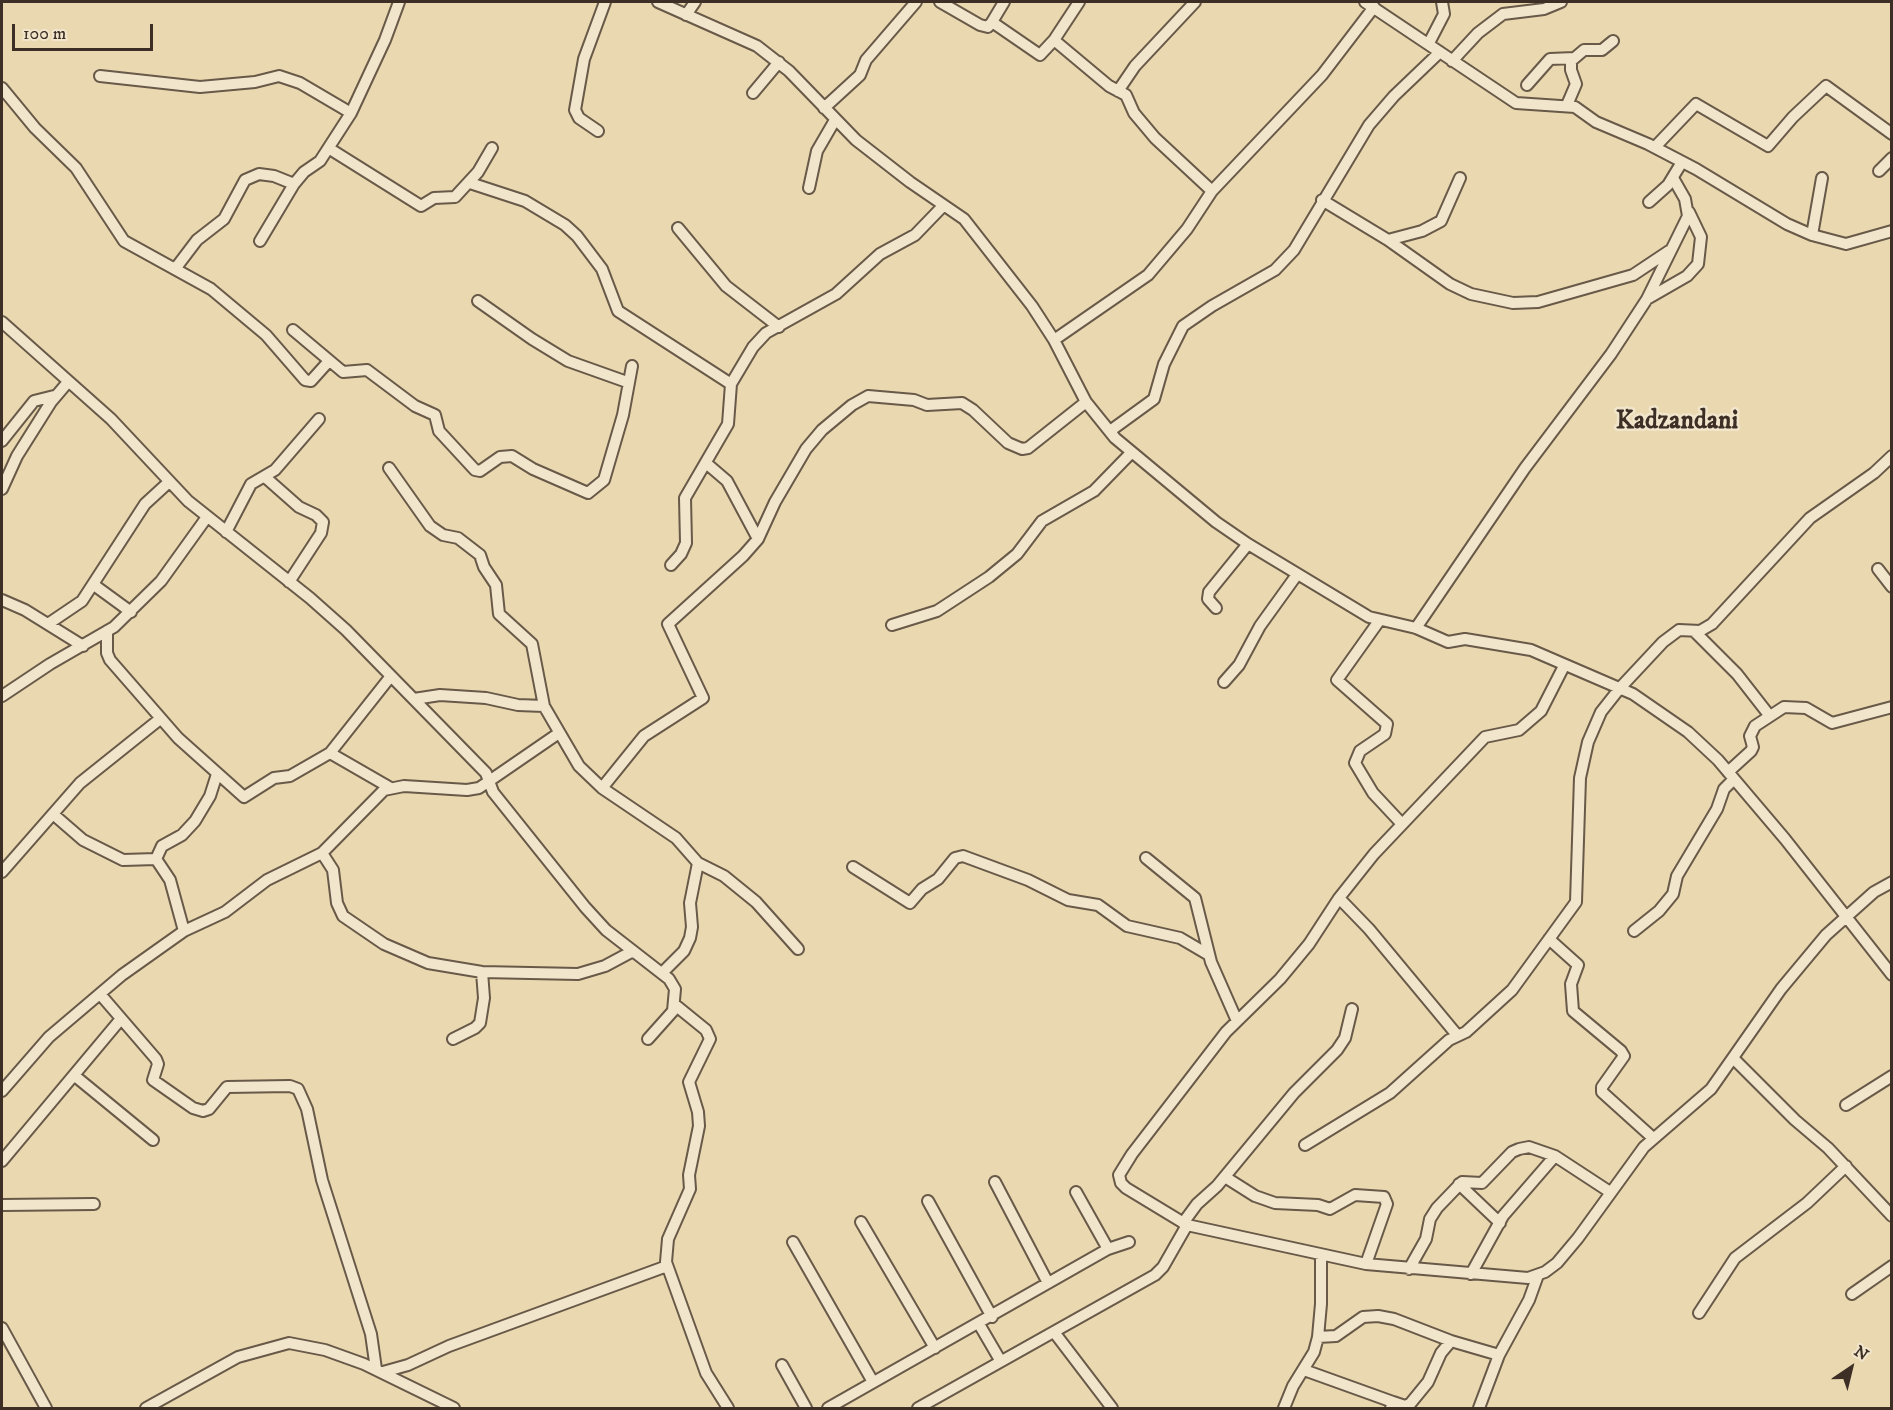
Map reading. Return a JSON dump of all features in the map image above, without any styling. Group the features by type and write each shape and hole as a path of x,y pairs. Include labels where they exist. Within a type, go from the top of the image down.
{"street":[{"path":"260,241 294,184 304,172 320,162 351,113 385,40 399,2"},
{"path":"598,131 579,118 575,111 584,59 605,2"},
{"path":"658,2 743,39 779,62 856,140 969,224 1008,273 1054,339 1086,402 1110,431 1131,453 1248,544 1296,576 1379,621 1416,628 1448,642 1465,639 1528,649 1640,697 1670,717 1708,749 1892,975"},
{"path":"686,15 695,2"},
{"path":"824,108 860,75 866,60 916,2"},
{"path":"940,2 980,25 988,27 1004,2"},
{"path":"992,22 1041,55 1054,40 1079,2"},
{"path":"1118,91 1135,66 1195,2"},
{"path":"1429,43 1444,14 1442,2"},
{"path":"1452,60 1478,33 1503,14 1544,9 1561,2"},
{"path":"1054,339 1148,275 1187,229 1212,191 1322,75 1370,4 1519,104 1575,107 1596,122 1655,147 1787,224 1812,235 1851,243 1892,231"},
{"path":"1054,40 1127,98 1134,113 1155,138 1212,191"},
{"path":"1567,105 1576,84 1570,64 1574,58 1584,50 1602,50 1613,41"},
{"path":"1110,431 1154,399 1161,385 1164,364 1183,326 1212,306 1275,270 1306,231 1322,200 1370,125 1394,96 1440,52"},
{"path":"1527,85 1550,59 1574,58"},
{"path":"753,93 779,62"},
{"path":"100,76 200,87 255,82 279,76 300,83 351,113"},
{"path":"1655,147 1696,104 1768,146 1793,117 1826,86 1891,132"},
{"path":"2,88 35,128 76,168 87,187 114,222 122,238 135,249 211,289 253,322 305,380 311,381 329,361"},
{"path":"809,188 817,151 835,120"},
{"path":"330,149 421,206 434,198 455,197 470,183 492,148"},
{"path":"1879,171 1892,158"},
{"path":"1649,202 1673,178 1682,162"},
{"path":"175,269 197,240 224,219 245,180 259,174 294,184"},
{"path":"1388,240 1422,231 1441,221 1460,178"},
{"path":"1647,299 1677,282 1698,264 1701,237 1681,190 1673,178"},
{"path":"1812,235 1822,178"},
{"path":"470,183 525,201 565,225 577,236 602,269 618,310 731,384"},
{"path":"1322,200 1388,240 1450,284 1471,294 1513,303 1538,302 1633,275 1671,250"},
{"path":"671,565 681,554 686,543 685,498 728,424 731,384 753,347 766,333 836,294 880,254 915,235 943,206"},
{"path":"1416,628 1525,468 1617,345 1647,299 1689,212"},
{"path":"678,228 726,286 780,327"},
{"path":"478,301 568,361 627,382"},
{"path":"2,322 111,419 169,482 207,517 336,620 486,773 493,792 596,920 662,973 675,989 674,1004 666,1021 648,1039"},
{"path":"293,330 346,374 367,370 415,406 435,416 439,431 475,470 480,471 500,457 512,456 533,469 588,493 604,480 623,415 627,382 632,366"},
{"path":"2,489 17,456 54,396 68,382"},
{"path":"2,441 34,401 54,396"},
{"path":"602,789 644,736 703,698 668,624 743,556 758,539 775,502 806,449 822,430 852,405 868,396 914,400 927,405 962,403 973,410 996,434 1022,449 1028,448 1086,402"},
{"path":"226,532 250,484 275,470 319,419"},
{"path":"892,625 937,611 989,577 1017,554 1042,521 1094,491 1131,453"},
{"path":"1305,1145 1383,1098 1457,1035 1466,1032 1504,998 1576,902 1582,767 1593,728 1620,688 1673,633 1678,630 1700,631 1712,624 1810,518 1874,472 1892,456"},
{"path":"706,464 727,481 758,539"},
{"path":"389,468 430,526 443,535 458,538 480,555 484,567 496,585 499,614 534,649 544,706 579,766 602,789 676,838 698,863 731,880 756,902 798,949"},
{"path":"266,477 299,507 316,515 323,522 321,533 289,582"},
{"path":"48,624 77,606 94,585 118,542 140,511 153,494 169,482"},
{"path":"2,696 107,631 131,612 161,581 207,517"},
{"path":"1216,608 1208,599 1209,592 1248,544"},
{"path":"1878,569 1892,587"},
{"path":"1224,682 1239,665 1260,626 1296,576"},
{"path":"94,585 131,612"},
{"path":"2,600 48,624 83,646"},
{"path":"1379,621 1337,680 1387,724 1384,734 1360,752 1355,763 1373,793 1402,824"},
{"path":"107,631 109,657 160,718 244,797 274,778 290,776 330,753 391,676"},
{"path":"1694,631 1737,674 1769,715"},
{"path":"1564,666 1545,707 1525,727 1485,737 1374,854 1280,979 1236,1021 1149,1129 1119,1175 1126,1188 1185,1224 1321,1256 1409,1269 1528,1278 1538,1275 1557,1263 1578,1238 1637,1154 1711,1089 1804,960 1846,916 1892,882"},
{"path":"414,699 435,694 486,698 518,705 544,706"},
{"path":"1634,931 1659,911 1673,894 1677,876 1719,805 1731,776 1751,751 1751,731 1769,715 1784,707 1802,707 1832,723 1892,707"},
{"path":"2,872 52,814 99,766 160,718"},
{"path":"2,1091 49,1037 100,994 184,931 225,912 267,880 322,853 375,797 389,788 404,786 473,790 490,783 559,733"},
{"path":"330,753 389,788"},
{"path":"156,859 162,846 182,835 195,821 210,796 217,774"},
{"path":"52,814 83,840 123,860 156,859"},
{"path":"322,853 333,870 339,909 351,922 400,952 428,963 482,972 578,974 605,966 633,951"},
{"path":"853,867 910,903 922,889 938,879 955,858 963,856 1028,880 1068,900 1098,905 1127,926 1180,938 1209,955"},
{"path":"1146,858 1195,898 1209,955 1236,1021"},
{"path":"156,859 170,880 184,931"},
{"path":"662,973 684,951 690,938 692,927 690,903 698,863"},
{"path":"1339,898 1383,945 1457,1035"},
{"path":"1549,939 1578,965 1571,984 1573,1011 1624,1056 1602,1087 1602,1092 1653,1138"},
{"path":"453,1039 480,1023 484,998 482,972"},
{"path":"100,994 120,1020 156,1059 153,1080 199,1111 208,1108 224,1090 231,1086 290,1086 298,1089 302,1095 322,1180 371,1334 379,1371"},
{"path":"674,1004 706,1030 710,1039 689,1082 698,1112 699,1126 689,1175 689,1192 668,1239 667,1266 706,1373 728,1408"},
{"path":"918,1408 1155,1275 1163,1267 1197,1204 1205,1199 1294,1093 1342,1044 1352,1009"},
{"path":"2,1161 120,1020"},
{"path":"1732,1058 1846,1166 1892,1216"},
{"path":"75,1076 153,1140"},
{"path":"1846,1105 1892,1076"},
{"path":"1409,1269 1426,1239 1434,1212 1459,1184 1465,1180 1482,1183 1512,1152 1523,1147 1554,1156 1610,1192"},
{"path":"1471,1274 1500,1222 1554,1156"},
{"path":"1700,1313 1735,1258 1807,1203 1846,1166"},
{"path":"1225,1176 1255,1196 1275,1203 1318,1205 1330,1209 1355,1195 1384,1197 1387,1204 1366,1264"},
{"path":"995,1182 1048,1283"},
{"path":"1459,1184 1500,1222"},
{"path":"1076,1192 1108,1249"},
{"path":"928,1201 992,1317"},
{"path":"2,1205 94,1204"},
{"path":"861,1222 935,1348"},
{"path":"793,1242 873,1382"},
{"path":"828,1408 992,1317 1108,1249 1129,1242"},
{"path":"1284,1408 1318,1337 1321,1256"},
{"path":"379,1371 408,1365 449,1346 667,1266"},
{"path":"1852,1294 1892,1266"},
{"path":"1479,1408 1499,1355 1530,1300 1538,1275"},
{"path":"1318,1337 1336,1336 1363,1317 1378,1316 1394,1319 1451,1341 1499,1355"},
{"path":"979,1324 1000,1360"},
{"path":"2,1328 46,1408"},
{"path":"1054,1332 1112,1408"},
{"path":"1304,1370 1392,1405 1405,1406 1410,1404 1428,1382 1441,1353 1451,1341"},
{"path":"146,1408 238,1357 280,1343 325,1350 379,1371 454,1408"},
{"path":"782,1365 806,1408"}],"district":[{"name":"Kadzandani","path":"1677,423"}]}
